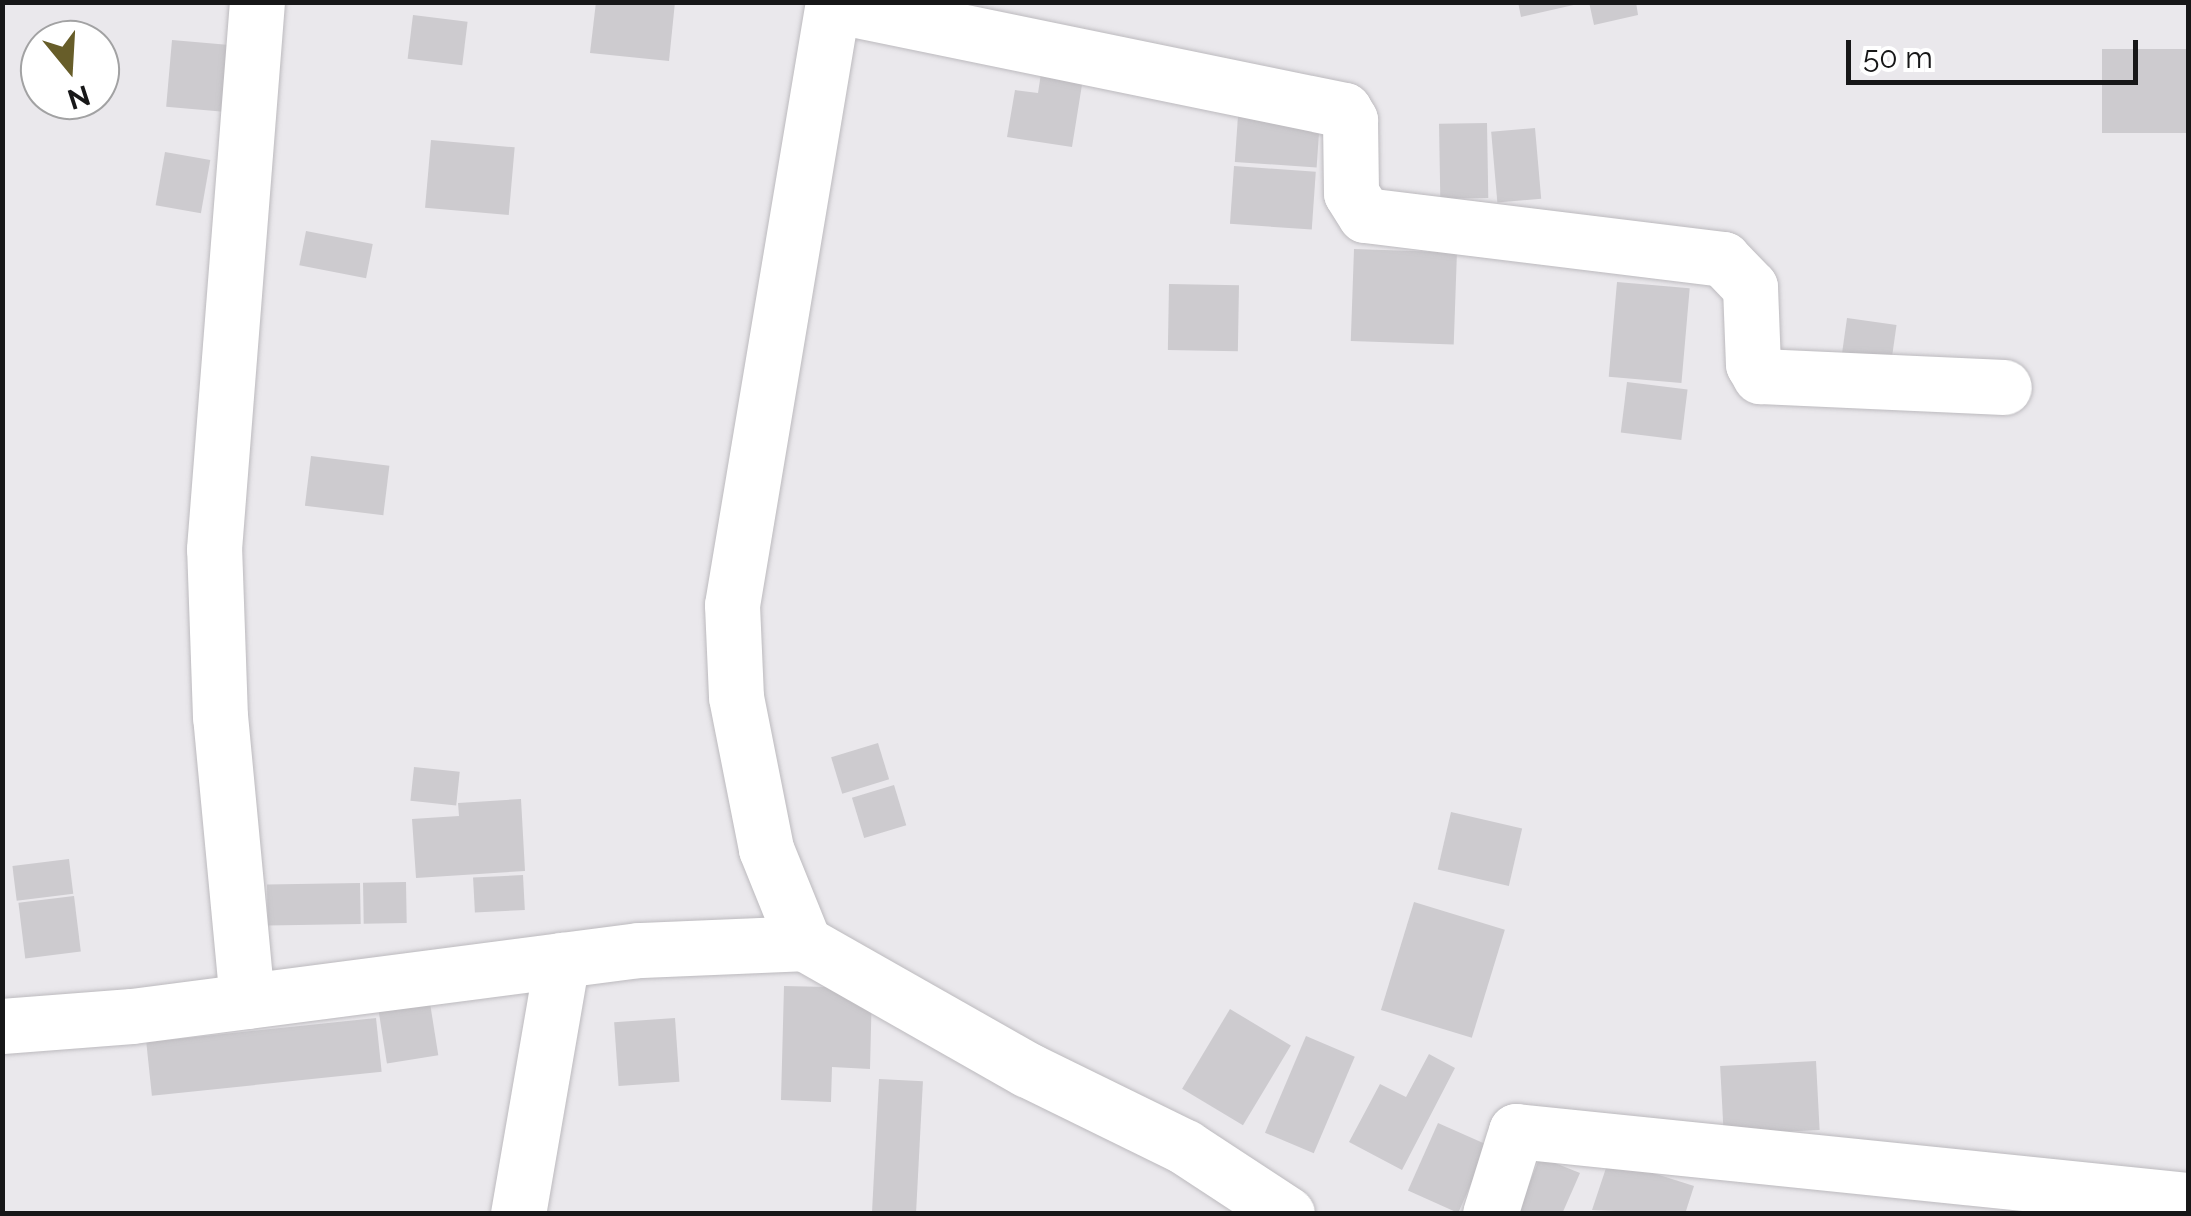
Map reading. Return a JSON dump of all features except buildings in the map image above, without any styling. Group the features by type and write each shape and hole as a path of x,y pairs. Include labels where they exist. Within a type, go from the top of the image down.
{"street":[{"path":"247,1001 220,717 214,549 257,2"},
{"path":"804,943 766,849 747,768 732,605 833,4 1344,110 1350,120 1351,193 1365,215 1723,259 1750,286 1753,364 1760,376 2004,387"},
{"path":"2,1026 247,1001 562,960 804,943 1028,1070 1185,1147 1287,1214"},
{"path":"518,1214 562,960"},
{"path":"1490,1214 1516,1131 2188,1200"}]}
